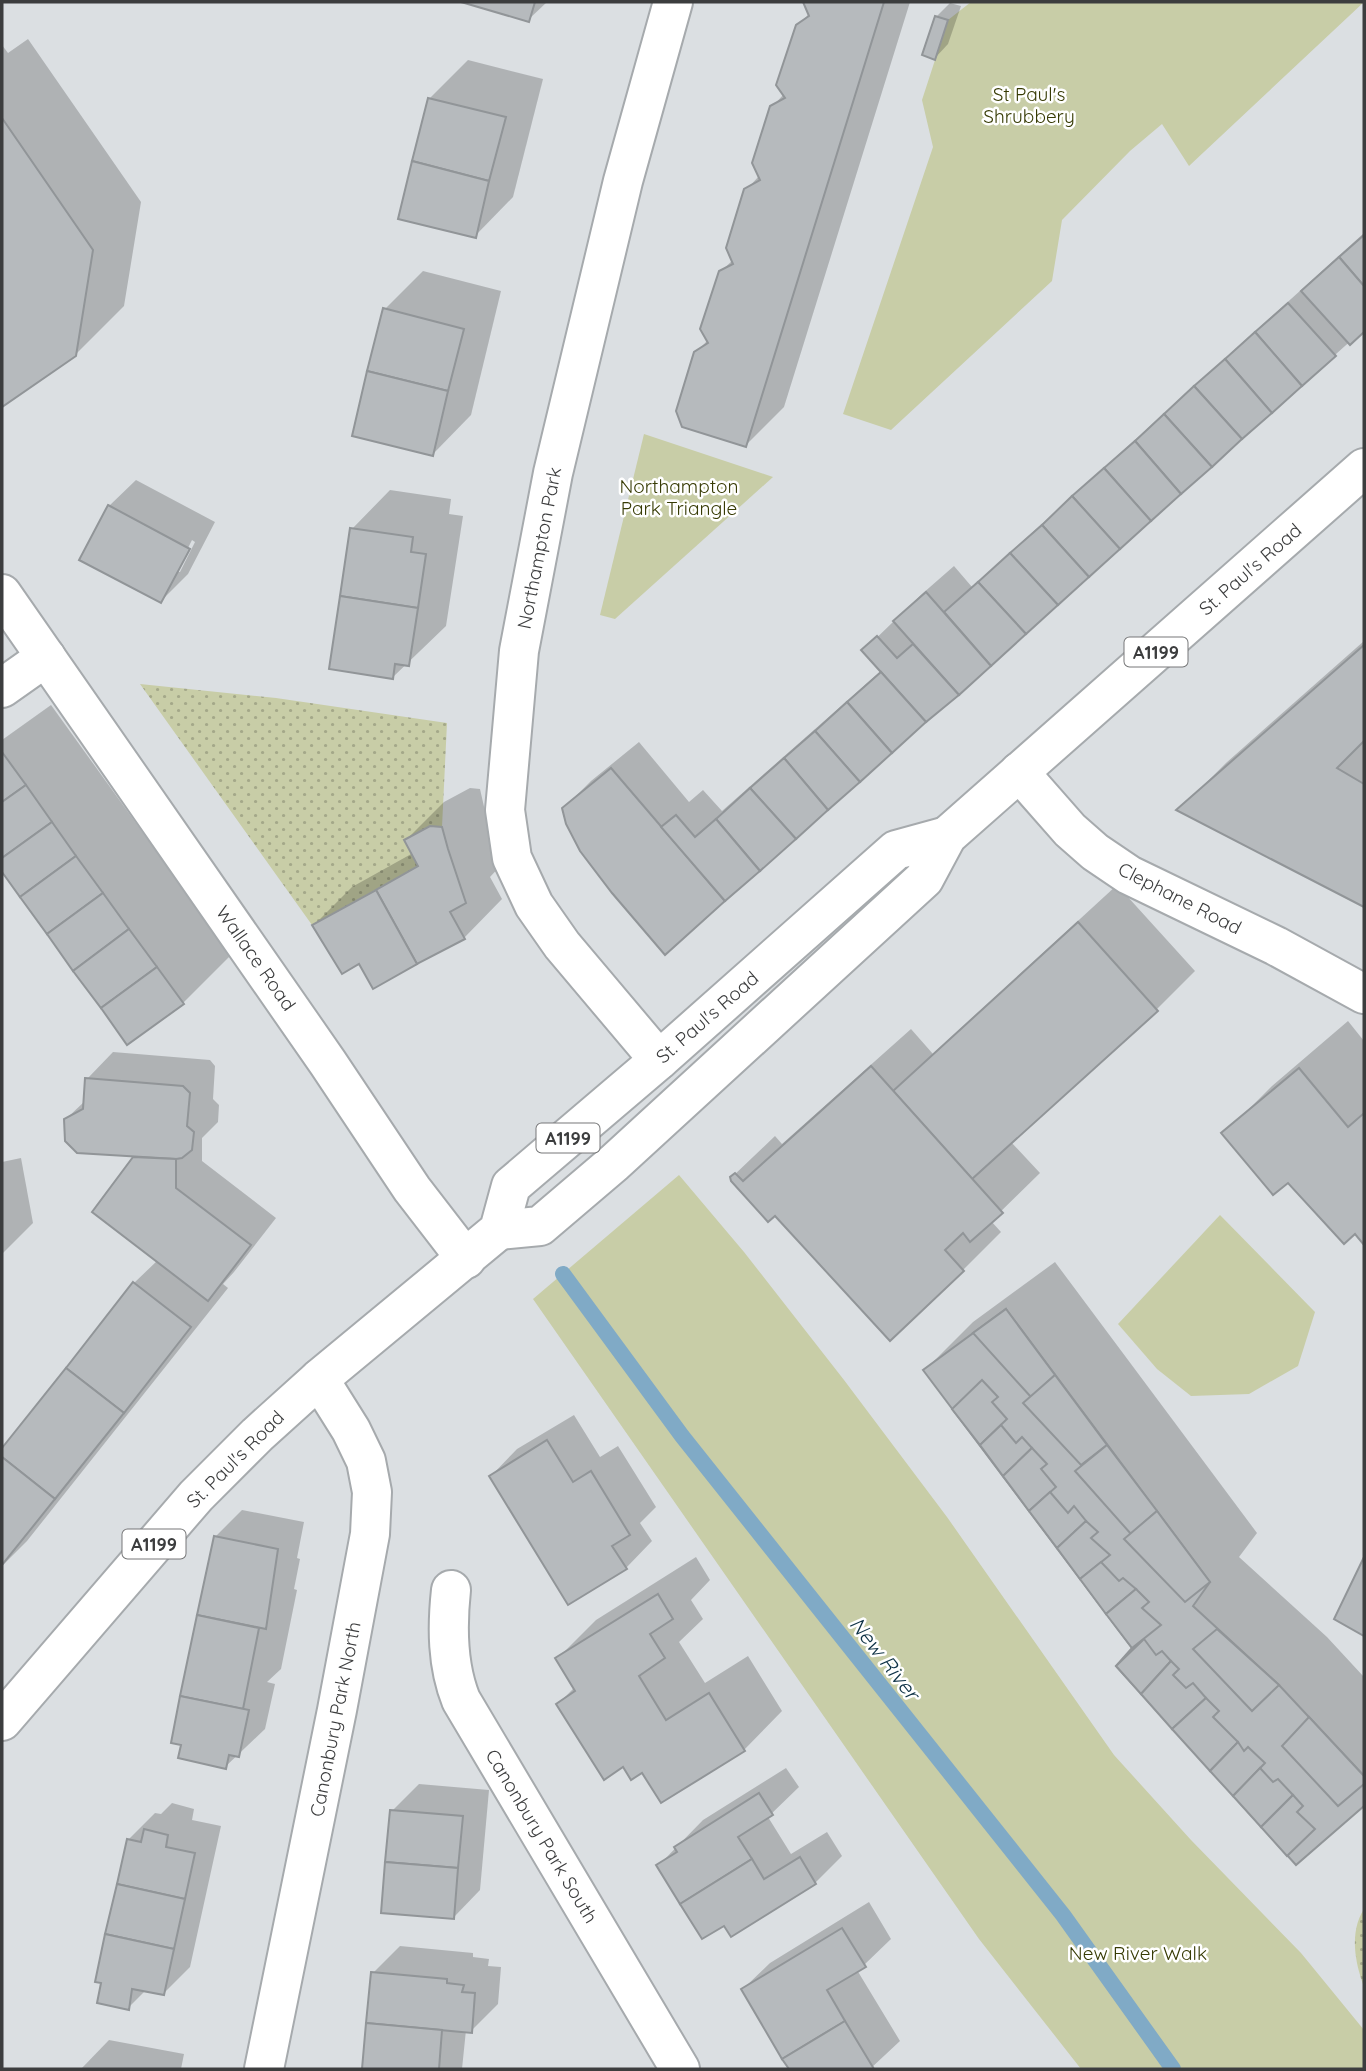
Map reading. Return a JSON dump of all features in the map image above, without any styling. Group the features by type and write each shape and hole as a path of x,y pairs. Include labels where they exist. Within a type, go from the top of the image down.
{"street":[{"name":"Northampton Park","path":"659,1059 562,945 534,905 512,858 505,810 519,651 553,473 623,181 673,2"},
{"name":"St. Paul's Road","path":"499,1230 540,1226 614,1163 924,879 947,836 1364,468"},
{"name":"Wallace Road","path":"2,594 328,1063 412,1189 466,1259"},
{"path":"2,688 46,657"},
{"name":"Clephane Road","path":"1019,772 1070,830 1095,852 1129,875 1276,946 1364,994"},
{"name":"St. Paul's Road","path":"2,1721 196,1496 257,1434 499,1230 511,1186 896,850 947,836"},
{"name":"Canonbury Park North","path":"264,2069 370,1534 372,1492 366,1461 351,1430 319,1379"},
{"name":"Canonbury Park South","path":"451,1590 451,1660 453,1681 461,1700 680,2069"}],"green space":[{"name":"St Paul's Shrubbery","path":"971,2 1364,2 1189,166 1162,124 1130,151 1062,220 1052,281 891,430 843,414 933,147 922,100 948,20"},
{"name":"Northampton Park Triangle","path":"644,434 773,477 615,619 600,615"},
{"path":"140,684 276,698 447,723 442,827 430,826 404,840 418,866 312,925"},
{"name":"New River Walk","path":"679,1175 744,1252 947,1517 1114,1755 1191,1840 1301,1953 1364,2030 1364,2069 1081,2069 979,1939 533,1299"},
{"path":"1220,1215 1315,1312 1298,1366 1249,1394 1191,1396 1157,1369 1118,1324"},
{"path":"1364,1909 1364,1987 1358,1968 1355,1937"}],"building":[{"path":"461,2 535,2 529,22"},
{"path":"803,2 884,2 746,447 682,427 676,411 694,352 708,343 700,329 719,271 733,264 726,248 744,189 760,180 752,163 770,106 785,98 776,85 796,25 809,16"},
{"path":"935,16 948,20 935,60 922,55"},
{"path":"428,98 506,117 489,181 412,161"},
{"path":"2,118 93,250 76,356 2,407"},
{"path":"412,161 489,181 476,238 398,219"},
{"path":"1364,235 1364,286 1339,257"},
{"path":"1339,257 1364,286 1364,332 1350,345 1301,291"},
{"path":"1288,303 1336,356 1302,386 1255,332"},
{"path":"383,308 464,329 448,391 367,371"},
{"path":"1255,332 1302,386 1272,413 1225,359"},
{"path":"1225,359 1272,413 1242,439 1194,386"},
{"path":"367,371 448,391 433,456 352,436"},
{"path":"1194,386 1242,439 1212,467 1164,414"},
{"path":"1164,414 1212,467 1181,494 1135,441"},
{"path":"1135,441 1181,494 1151,521 1104,468"},
{"path":"1104,468 1151,521 1120,549 1072,496"},
{"path":"1072,496 1120,549 1089,577 1042,525"},
{"path":"108,505 190,549 161,603 79,560"},
{"path":"1042,525 1089,577 1058,605 1010,553"},
{"path":"350,528 413,537 411,552 426,554 418,608 340,596"},
{"path":"1010,553 1058,605 1026,634 978,582"},
{"path":"978,582 1026,634 991,666 944,612"},
{"path":"926,592 991,666 959,695 893,621"},
{"path":"340,596 418,608 409,666 395,664 393,679 329,669"},
{"path":"877,636 897,658 913,644 959,695 926,722 861,650"},
{"path":"1364,645 1364,741 1337,768 1364,784 1364,907 1176,810"},
{"path":"881,672 926,722 892,753 847,702"},
{"path":"847,702 892,753 860,782 815,731"},
{"path":"815,731 860,782 828,810 784,758"},
{"path":"2,752 26,785 2,802"},
{"path":"784,758 828,810 796,839 750,788"},
{"path":"611,768 725,901 665,955 580,851 566,824 562,808"},
{"path":"26,785 52,822 2,858 2,802"},
{"path":"750,788 796,839 760,871 716,819"},
{"path":"676,815 695,837 716,819 760,871 725,901 661,827"},
{"path":"52,822 76,856 20,897 2,872 2,858"},
{"path":"430,826 442,827 466,903 450,912 465,939 417,964 376,890 418,866 404,840"},
{"path":"76,856 103,893 47,934 20,897"},
{"path":"376,890 417,964 373,989 359,964 342,974 312,925"},
{"path":"103,893 129,929 73,971 47,934"},
{"path":"1078,922 1158,1011 972,1179 893,1091"},
{"path":"129,929 157,967 101,1008 73,971"},
{"path":"157,967 184,1004 127,1045 101,1008"},
{"path":"871,1066 1003,1213 970,1242 963,1233 945,1250 964,1271 890,1341 775,1216 768,1222 730,1177 735,1173 743,1181"},
{"path":"1299,1068 1348,1127 1364,1115 1364,1245 1355,1234 1344,1244 1288,1183 1273,1195 1221,1133"},
{"path":"85,1078 183,1086 190,1093 187,1126 194,1132 192,1150 176,1159 77,1153 65,1141 64,1119 83,1109"},
{"path":"133,1157 176,1159 176,1188 251,1245 208,1301 92,1212"},
{"path":"133,1282 191,1327 124,1413 66,1368"},
{"path":"1006,1309 1210,1582 1193,1606 1279,1685 1364,1776 1364,1806 1296,1865 1116,1666 1132,1648 923,1370"},
{"path":"1006,1309 1055,1375 1031,1397 973,1333"},
{"path":"66,1368 124,1413 55,1499 2,1457 2,1448"},
{"path":"1055,1375 1107,1445 1081,1465 1023,1403"},
{"path":"982,1380 998,1397 992,1402 1007,1419 980,1445 952,1409"},
{"path":"1001,1425 1016,1443 1022,1437 1032,1448 1003,1476 980,1445"},
{"path":"547,1440 573,1482 591,1471 630,1535 612,1546 627,1569 568,1605 489,1476"},
{"path":"1107,1445 1157,1511 1131,1534 1075,1471"},
{"path":"1032,1448 1047,1464 1041,1469 1056,1487 1029,1511 1003,1476"},
{"path":"2,1457 55,1499 2,1565"},
{"path":"1050,1492 1068,1513 1074,1506 1086,1521 1057,1548 1029,1511"},
{"path":"1157,1511 1210,1582 1185,1602 1124,1539"},
{"path":"1086,1521 1098,1532 1091,1538 1110,1555 1080,1579 1057,1548"},
{"path":"214,1536 278,1549 266,1629 197,1615"},
{"path":"1364,1557 1364,1636 1334,1619"},
{"path":"1101,1562 1119,1581 1123,1578 1136,1589 1106,1614 1080,1579"},
{"path":"1136,1589 1149,1602 1142,1608 1161,1625 1132,1648 1106,1614"},
{"path":"658,1594 673,1619 650,1634 665,1658 639,1676 666,1720 709,1693 745,1751 661,1803 642,1773 631,1780 623,1767 604,1780 556,1704 575,1691 555,1658"},
{"path":"197,1615 259,1628 243,1709 180,1696"},
{"path":"1217,1629 1279,1685 1252,1711 1193,1649"},
{"path":"1144,1639 1156,1655 1162,1651 1171,1661 1141,1694 1116,1666"},
{"path":"1171,1661 1179,1669 1173,1675 1186,1688 1193,1683 1206,1698 1172,1729 1141,1694"},
{"path":"180,1696 249,1710 239,1757 229,1755 226,1769 178,1758 181,1745 171,1743"},
{"path":"1206,1698 1219,1711 1213,1717 1238,1742 1210,1771 1172,1729"},
{"path":"1309,1717 1364,1776 1364,1784 1338,1806 1282,1746"},
{"path":"1238,1742 1244,1751 1248,1747 1265,1763 1233,1796 1210,1771"},
{"path":"1260,1768 1273,1782 1278,1779 1293,1795 1261,1827 1233,1796"},
{"path":"759,1793 773,1815 738,1837 752,1859 680,1904 656,1865 677,1852 674,1847"},
{"path":"1293,1795 1303,1806 1297,1812 1315,1829 1287,1856 1261,1827"},
{"path":"390,1810 463,1816 458,1868 385,1862"},
{"path":"144,1829 168,1835 166,1847 195,1853 185,1899 117,1884 127,1839 141,1842"},
{"path":"800,1857 816,1884 731,1937 724,1926 702,1939 680,1904 752,1859 764,1879"},
{"path":"385,1862 458,1868 454,1919 381,1913"},
{"path":"117,1884 185,1899 174,1949 105,1934"},
{"path":"842,1928 866,1967 827,1990 845,2021 782,2059 741,1989"},
{"path":"105,1934 174,1949 164,1995 132,1989 129,2010 97,2003 101,1983 95,1982"},
{"path":"371,1972 447,1979 447,1983 464,1985 462,1992 475,1993 472,2033 366,2023"},
{"path":"845,2021 874,2069 789,2069 782,2059"},
{"path":"366,2023 442,2030 439,2069 362,2069"}],"waterway":[{"name":"New River","path":"563,1274 682,1436 1063,1915 1173,2069"}]}
